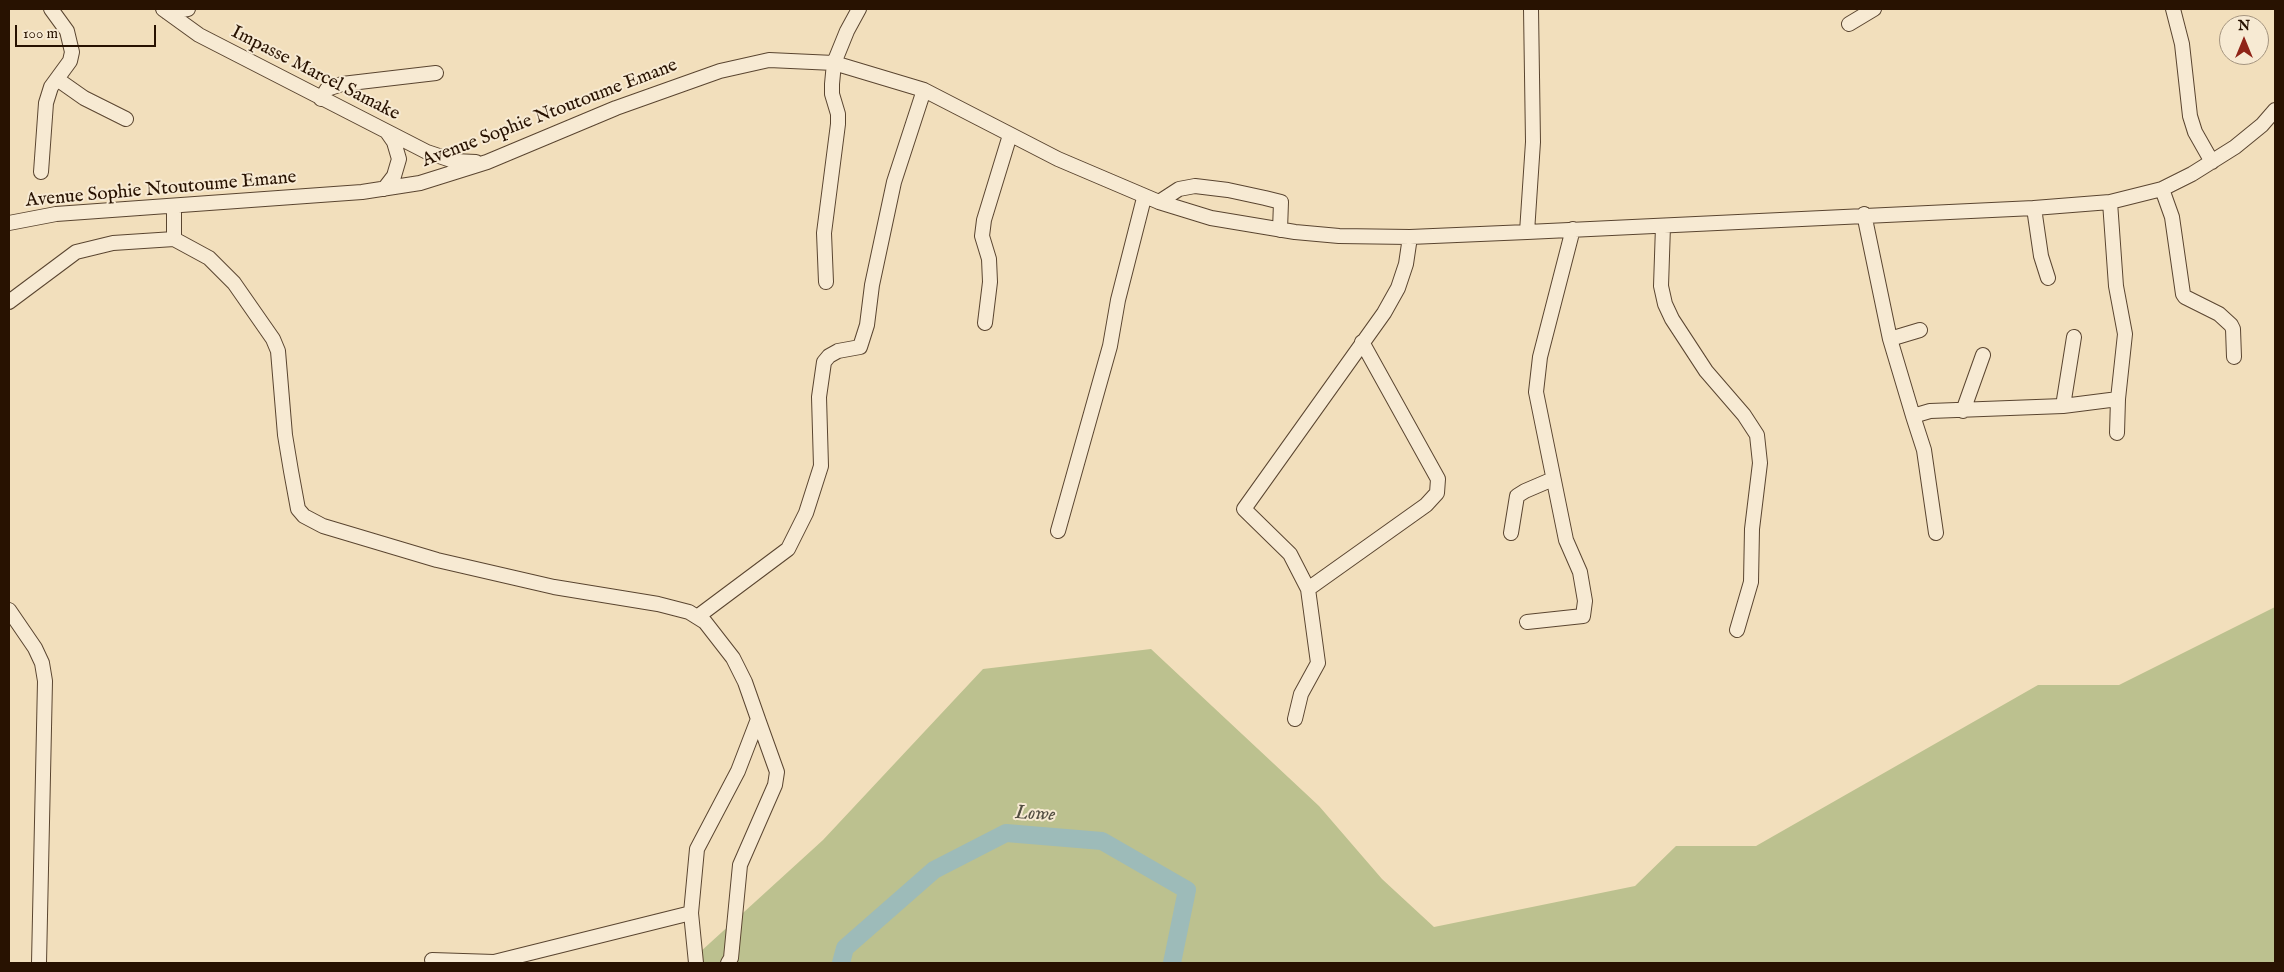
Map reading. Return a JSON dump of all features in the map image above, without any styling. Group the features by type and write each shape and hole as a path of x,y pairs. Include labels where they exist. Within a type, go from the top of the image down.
{"street":[{"path":"41,172 46,103 56,79 70,61 72,52 67,31 50,9"},
{"path":"165,11 188,9"},
{"path":"826,282 824,233 838,124 838,114 832,94 834,63 847,31 860,9"},
{"path":"1527,232 1533,142 1531,9"},
{"path":"1849,24 1874,9"},
{"path":"2173,9 2182,44 2190,116 2195,132 2212,162"},
{"name":"Impasse Marcel Samake","path":"165,11 199,35 427,152 462,162 487,162"},
{"name":"Avenue Sophie Ntoutoume Emane","path":"9,223 56,214 174,207 384,190 432,179 487,162 616,108 720,71 769,60 834,63 924,90 1010,135 1144,198 1211,218 1280,230 1339,236 1410,237 1527,232 1864,214 2034,208 2110,202 2162,189 2212,162 2262,125 2275,110"},
{"path":"321,99 327,89 342,84 436,73"},
{"path":"56,79 91,102 126,119"},
{"path":"697,617 788,549 806,513 821,466 819,397 824,362 838,351 860,347 867,325 872,285 894,182 924,90"},
{"path":"384,190 394,176 399,159 394,142 387,131"},
{"path":"985,323 990,282 989,258 982,236 984,220 1010,135"},
{"path":"427,152 435,169 432,179"},
{"path":"1158,202 1179,189 1189,186 1204,186 1282,202 1280,230"},
{"path":"2162,189 2172,217 2183,294 2185,297 2219,314 2231,325 2233,329 2234,357"},
{"path":"1058,531 1110,346 1124,272 1144,198"},
{"path":"2110,202 2116,286 2125,334 2118,399 2117,433"},
{"path":"174,207 174,239"},
{"path":"2034,208 2040,248 2048,278"},
{"path":"1864,214 1890,339 1912,416 1924,450 1936,533"},
{"path":"1663,226 1661,286 1665,304 1672,319 1706,370 1744,415 1757,435 1760,463 1752,529 1751,582 1737,630"},
{"path":"1527,622 1583,616 1585,602 1580,572 1566,540 1552,479 1536,392 1540,357 1573,229"},
{"path":"1295,719 1302,694 1318,663 1308,589 1290,554 1244,509 1384,313 1398,288 1406,264 1410,237"},
{"path":"9,302 76,252 113,243 174,239 209,258 234,283 273,339 278,351 285,435 291,471 298,508 304,516 332,528 438,560 554,587 658,604 689,612 697,617 715,634 733,658 745,682 777,772 774,785 740,865 731,958 728,963"},
{"path":"1890,339 1920,330"},
{"path":"2063,406 2074,337"},
{"path":"1308,589 1426,505 1437,493 1438,478 1362,342"},
{"path":"1962,410 1983,355"},
{"path":"1912,416 1930,411 2063,406 2118,399"},
{"path":"1511,533 1517,496 1552,479"},
{"path":"9,610 36,648 42,663 45,681 39,963"},
{"path":"696,963 691,913 697,849 738,771 758,719"},
{"path":"432,960 494,962 691,913"}],"green space":[{"path":"2275,607 2275,963 688,963 823,840 983,669 1151,649 1319,806 1382,879 1434,927 1635,886 1676,846 1756,846 2038,685 2119,685"}],"waterway":[{"name":"Lowe","path":"841,963 845,948 934,870 1006,833 1102,841 1187,890 1172,963"}]}
